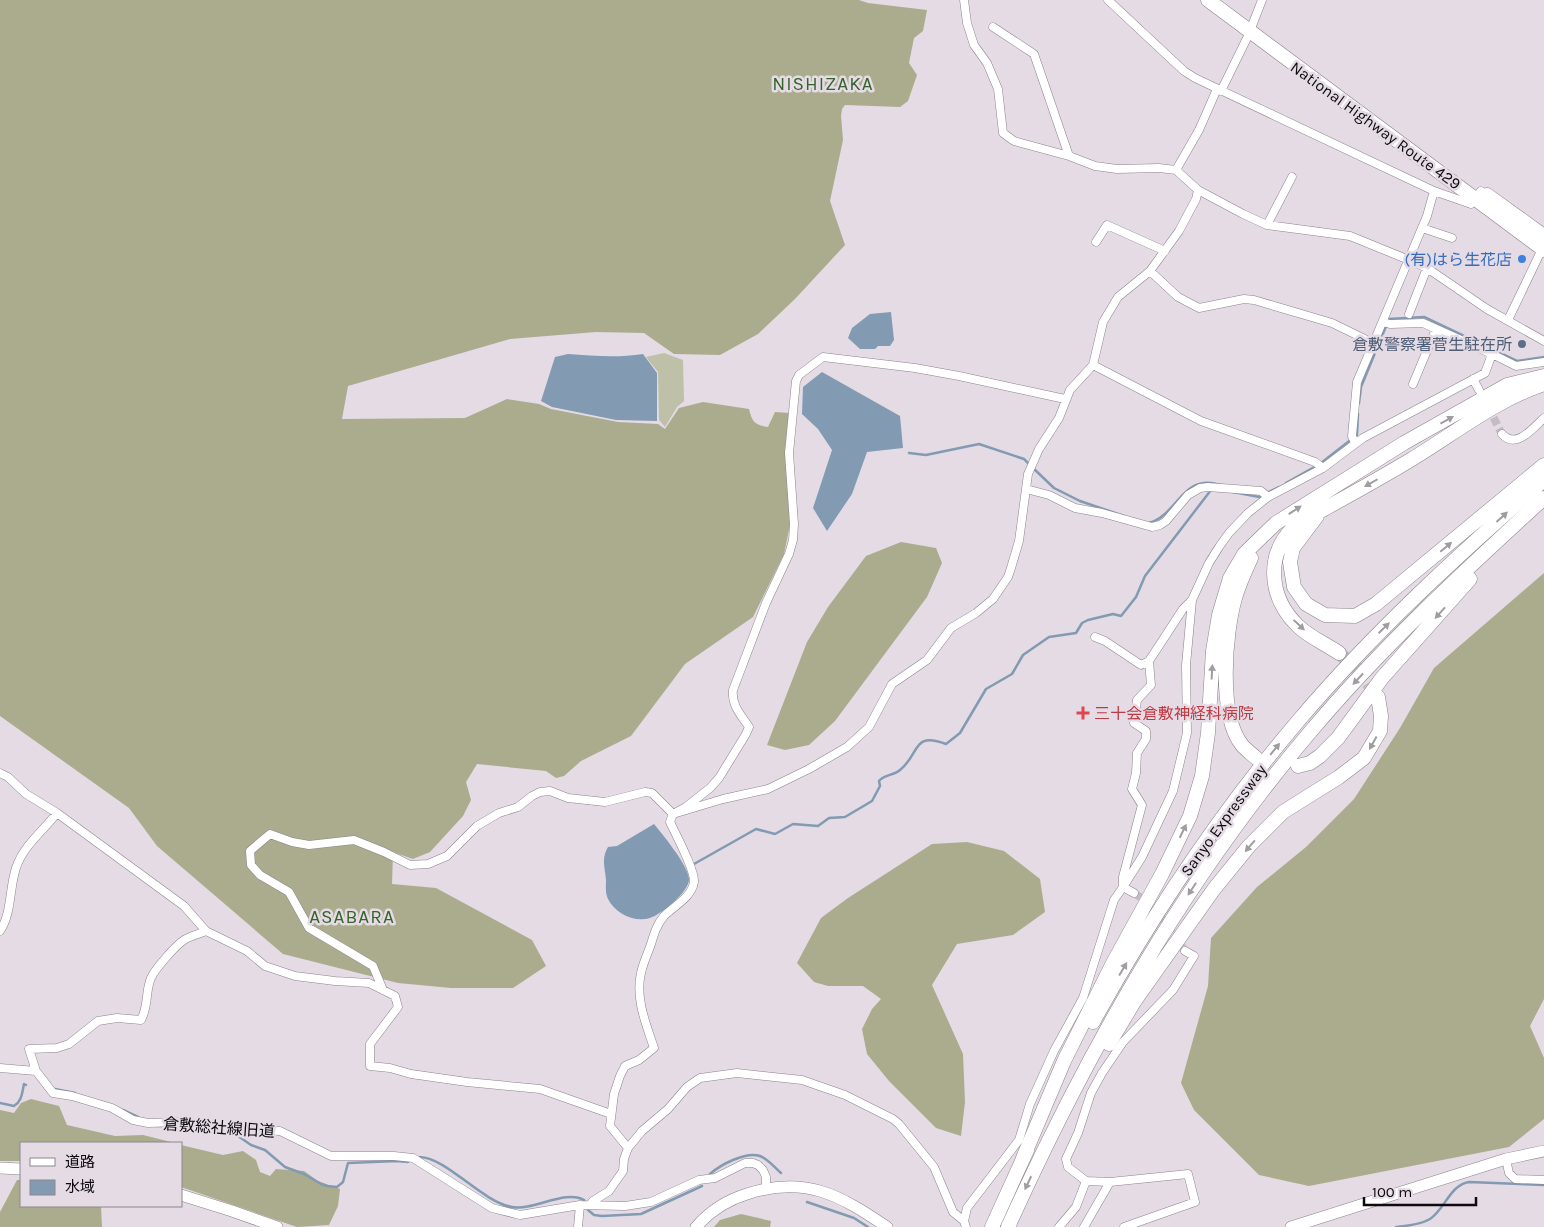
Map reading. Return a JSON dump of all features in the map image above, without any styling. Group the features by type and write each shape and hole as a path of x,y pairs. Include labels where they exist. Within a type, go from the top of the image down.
{"highway":[{"name":"National Highway Route 429","path":"1208,0 1252,27 1478,194 1543,245"},
{"name":"National Highway Route 429","path":"1223,0 1252,27"},
{"path":"1023,1158 1064,1061 1113,963 1162,874 1190,816 1202,776 1208,733 1213,651 1219,615 1230,578 1244,554 1276,523 1404,443 1507,385 1544,376"},
{"path":"1339,652 1298,626 1285,610 1274,584 1275,559 1282,541 1307,517 1323,510 1413,458 1513,395 1544,384"},
{"path":"1323,510 1293,548 1290,562 1294,587 1306,604 1325,615 1355,616 1376,604 1544,465"},
{"name":"Sanyo Expressway","path":"994,1221 1078,1048 1149,927 1201,848 1262,766 1305,713 1371,642 1464,552 1544,480"},
{"path":"1298,766 1310,763 1320,756 1338,738 1382,678 1544,498"},
{"name":"Sanyo Expressway","path":"1009,1224 1087,1064 1126,994 1161,936 1240,820 1311,731 1351,686 1420,616 1544,498"},
{"path":"1256,758 1242,744 1231,719 1226,695 1227,658 1235,598 1258,542"},
{"path":"1037,1165 1134,1002 1214,890 1249,846 1283,812 1339,777 1364,758 1380,731 1381,716 1378,697"}],"main road":[{"path":"1292,1227 1506,1159 1544,1151"},
{"path":"0,1168 20,1169"},
{"path":"696,1227 721,1205 766,1188 796,1186 825,1192 866,1213 887,1227"},
{"path":"182,1195 276,1227"}],"street":[{"path":"964,0 967,23 974,45 987,63 998,89 1003,133 1014,141 1069,156 1095,166 1117,169 1159,168 1176,170 1198,190 1243,214 1267,224 1350,236 1427,268 1487,309 1544,341"},
{"path":"1108,0 1184,71 1219,90 1434,191 1471,204 1478,194"},
{"path":"1176,170 1199,130 1252,27 1262,0"},
{"path":"993,27 1034,54 1069,156"},
{"path":"1267,224 1292,177"},
{"path":"673,814 768,788 847,746 862,735 874,718 892,684 927,660 951,628 976,613 992,599 1008,577 1019,541 1031,465 1039,449 1059,418 1070,390 1093,365 1103,322 1118,297 1150,271 1178,231 1196,199 1198,190"},
{"path":"1353,440 1358,382 1374,344 1387,323 1434,191"},
{"path":"1096,242 1107,225 1165,250"},
{"path":"1422,228 1452,238"},
{"path":"1508,320 1543,245"},
{"path":"1409,314 1427,268"},
{"path":"1150,271 1178,297 1199,308 1244,299 1254,300 1332,323 1374,344"},
{"path":"1387,323 1419,322 1516,366 1544,362"},
{"path":"1412,384 1436,329"},
{"path":"965,1224 967,1208 1019,1140 1034,1095 1054,1051 1083,998 1114,900 1142,857 1173,791 1187,733 1186,665 1192,600 1209,563 1219,547 1266,495 1321,466 1353,440 1485,373 1492,354"},
{"path":"628,1148 610,1126 620,1076 625,1066 639,1060 654,1048 645,1022 640,998 639,982 641,972 657,925 663,917 691,892 694,880 692,871 670,822 673,814 714,783 742,742 749,727 734,704 733,690 766,603 789,554 794,524 789,453 796,380 799,375 823,357 950,374 1065,399"},
{"path":"1093,365 1201,421 1321,466"},
{"path":"1473,379 1479,390"},
{"path":"1502,434 1512,441 1520,439 1544,418"},
{"path":"1026,489 1049,494 1075,508 1102,513 1152,528 1166,521 1188,494 1193,491 1208,487 1266,495"},
{"path":"1124,887 1123,877 1142,805 1132,789 1136,773 1137,753 1146,739 1146,731 1134,723 1137,700 1151,685 1149,662 1183,609 1192,600"},
{"path":"1095,637 1105,641 1141,664 1149,662"},
{"path":"0,773 8,777 26,794 57,813 184,906 206,931 246,951 265,966 295,976 369,983 395,996 398,1007 370,1044 370,1066 466,1082 540,1089 611,1114"},
{"path":"382,990 374,966 309,928 289,892 260,875 251,865 250,851 270,834 292,842 310,845 354,840 384,852 410,866 428,864 447,856 477,826 499,813 518,807 540,792 550,791 568,798 605,802 645,792 652,793 673,814"},
{"path":"0,932 5,924 10,888 16,866 36,835 49,824 57,813"},
{"path":"1124,887 1134,893"},
{"path":"0,1068 36,1071 29,1049 57,1048 69,1044 98,1021 117,1018 141,1020 146,1010 151,978 183,941 206,931"},
{"path":"1124,1227 1195,1202 1188,1174 1110,1182 1086,1181 1068,1167 1066,1159 1078,1133 1091,1093 1123,1042 1173,990 1194,956 1185,951"},
{"name":"倉敷総社線旧道","path":"36,1071 53,1093 72,1096 112,1108 133,1120 148,1123 179,1122 230,1129 280,1131 331,1156 394,1156 413,1158 492,1208 520,1216 585,1205 625,1206 651,1202 692,1183 715,1178 745,1163 753,1162 763,1170 766,1177 766,1188"},
{"path":"578,1227 585,1205 610,1192 623,1171 628,1148 642,1131 668,1109 687,1087 700,1078 737,1073 789,1078 845,1095 893,1119 934,1167 953,1212 965,1224"},
{"path":"1506,1159 1509,1173 1515,1180 1544,1180"},
{"path":"1059,1227 1076,1207 1086,1181"},
{"path":"1084,1227 1110,1182"}],"green space":[{"path":"0,0 859,0 868,3 927,10 923,31 914,38 909,63 917,75 908,101 900,107 845,105 842,109 843,140 830,201 845,245 795,299 758,334 720,355 674,354 644,333 596,332 510,339 348,386 342,419 465,418 507,399 539,404 551,409 618,422 658,424 665,429 679,408 703,402 749,409 751,417 755,422 768,427 775,412 789,413 786,453 790,525 784,554 753,617 685,664 631,736 581,761 564,776 556,778 546,771 477,764 466,782 471,800 463,816 430,852 413,859 393,852 392,884 436,888 532,940 546,966 513,988 451,988 398,983 283,954 157,846 129,808 0,716"},
{"path":"664,353 683,360 684,401 677,407 665,427 659,420 658,372 646,357"},
{"path":"901,542 936,548 942,563 927,597 835,721 809,745 785,750 767,745 807,642 828,607 866,556"},
{"path":"1544,573 1544,999 1530,1026 1544,1058 1544,1119 1509,1147 1309,1186 1259,1175 1194,1110 1181,1083 1208,986 1211,938 1257,887 1306,847 1354,799 1400,728 1434,668"},
{"path":"967,842 1004,851 1040,879 1045,912 1013,935 957,944 932,985 963,1054 965,1102 961,1136 936,1128 889,1081 867,1054 862,1029 872,1009 881,999 863,986 828,986 814,982 797,963 821,918 848,898 932,844"},
{"path":"31,1099 59,1106 67,1125 115,1136 143,1135 171,1142 20,1142 20,1161 0,1161 0,1110 14,1113 21,1103"},
{"path":"182,1145 223,1155 243,1151 256,1160 260,1172 270,1176 276,1169 304,1171 318,1181 340,1189 338,1206 329,1225 297,1227 182,1187"},
{"path":"17,1180 20,1180 20,1207 101,1207 102,1227 0,1227 0,1212"},
{"path":"741,1214 771,1221 770,1227 714,1227 720,1220"}],"water":[{"path":"891,312 894,340 890,346 860,349 848,338 852,328 870,314"},
{"path":"568,354 615,356 643,354 657,373 657,421 616,420 552,407 541,401 555,357"},
{"path":"822,372 900,416 903,448 867,452 852,494 827,531 813,508 832,450 818,429 802,414 803,387"},
{"path":"654,824 674,850 688,873 688,884 674,902 655,916 644,919 632,918 615,909 608,899 604,863 605,855 608,847 617,846"}],"waterway":[{"path":"1359,403 1361,387 1389,319 1424,317 1517,361 1544,357"},
{"path":"1321,463 1357,435 1358,414"},
{"path":"909,453 926,455 979,444 1024,459 1029,464"},
{"path":"1286,483 1316,466"},
{"path":"1033,468 1054,488 1080,501 1124,516"},
{"path":"1149,523 1159,519 1189,489 1197,484 1220,485"},
{"path":"1228,491 1259,497 1279,487"},
{"path":"694,864 756,829 775,834 793,824 818,826 829,818 845,817 872,801 880,786 879,781 900,770 922,742 927,740 946,744 960,733 986,689 1012,674 1023,655 1049,637 1076,633 1082,623 1088,620 1113,614 1121,616 1136,597 1145,576 1211,490"},
{"path":"0,1103 14,1106 17,1104 24,1084 26,1085"},
{"path":"55,1089 75,1093"},
{"path":"123,1110 138,1117"},
{"path":"157,1126 184,1126"},
{"path":"229,1132 251,1145 265,1150 285,1167 327,1186 337,1187 343,1182 348,1163 408,1162"},
{"path":"710,1174 720,1167 748,1155 760,1156 766,1159 781,1173"},
{"path":"420,1157 430,1159 442,1165 489,1197 512,1207 530,1206 559,1198 577,1197 584,1200 588,1210 594,1215 641,1214 702,1186"},
{"path":"1396,1227 1409,1226 1430,1219 1452,1192 1462,1184 1469,1182 1544,1185"},
{"path":"807,1202 854,1218 868,1227"}],"tunnel":[{"path":"1488,407 1502,434"},
{"path":"1339,653 1361,672 1378,697"},
{"path":"1134,893 1154,907 1185,951"}],"place":[{"name":"(有)はら生花店","path":"1522,259"},
{"name":"倉敷警察署菅生駐在所","path":"1522,344"},
{"name":"三十会倉敷神経科病院","path":"1083,713"}],"district":[{"name":"NISHIZAKA","path":"823,83"},
{"name":"ASABARA","path":"352,916"}]}
